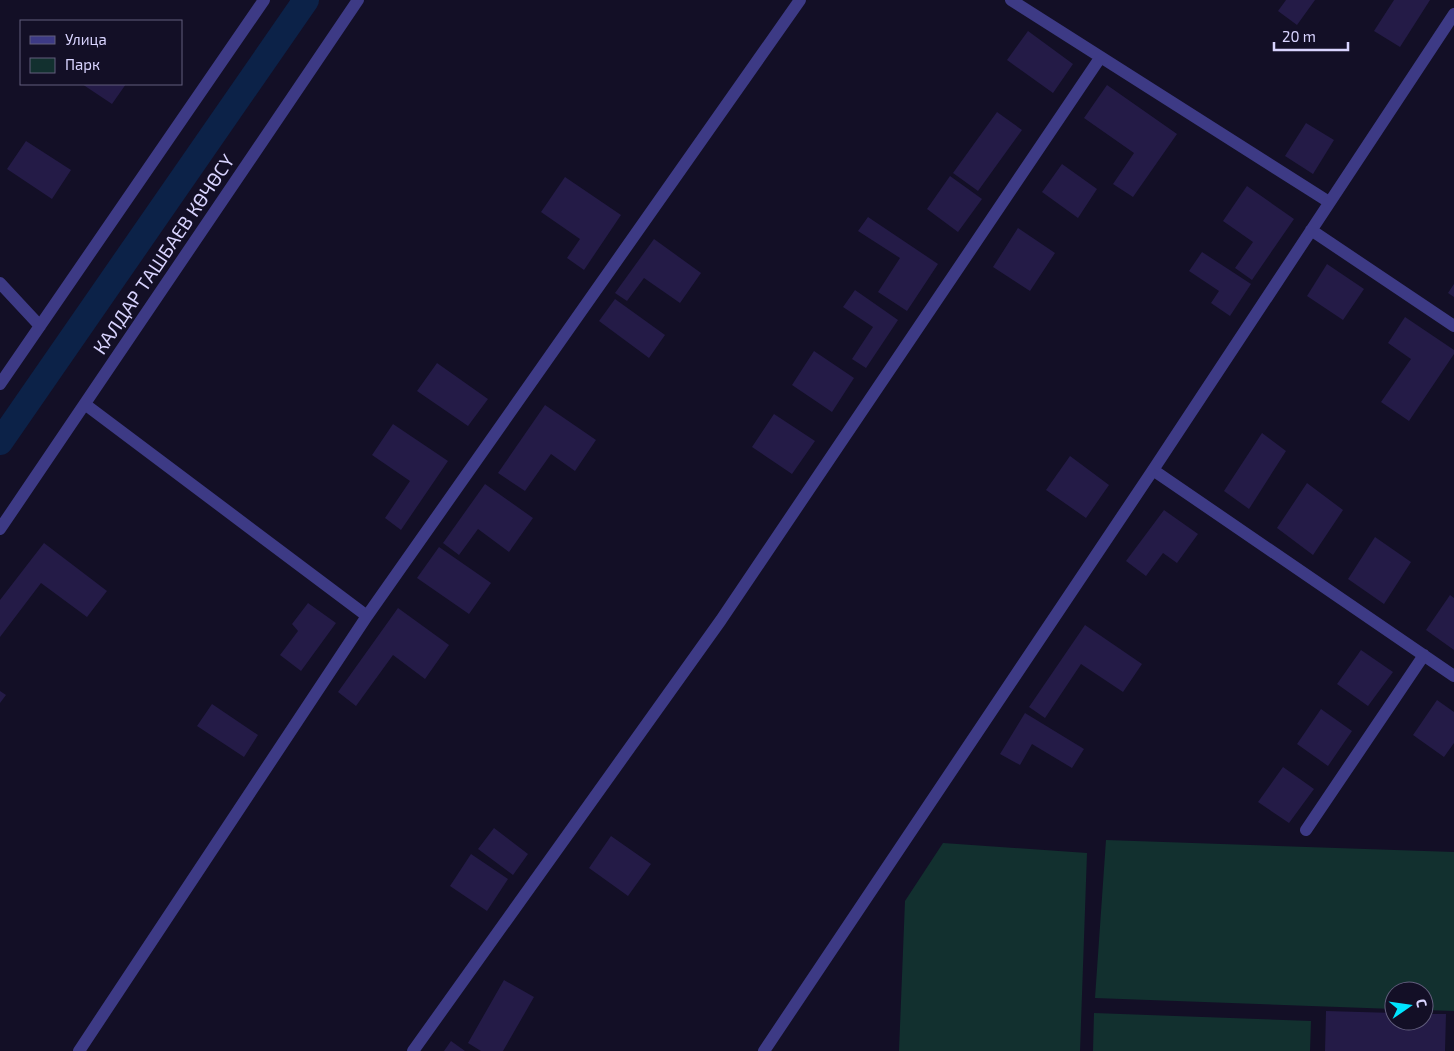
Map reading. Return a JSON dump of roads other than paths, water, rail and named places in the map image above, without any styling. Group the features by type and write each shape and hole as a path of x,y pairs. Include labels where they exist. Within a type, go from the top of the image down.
{"street":[{"path":"0,384 264,0"},
{"name":"КАЛДАР ТАШБАЕВ КӨЧӨСҮ","path":"0,529 86,405 114,358 358,0"},
{"path":"79,1051 367,616 800,0"},
{"path":"1011,0 1329,202"},
{"path":"764,1051 1153,470 1454,14"},
{"path":"413,1051 721,620 1100,58"},
{"path":"1311,230 1454,326"},
{"path":"0,282 40,326"},
{"path":"86,405 367,616"},
{"path":"1153,470 1454,676"},
{"path":"1306,830 1424,655"}],"waterway":[{"path":"0,442 306,0"}]}
